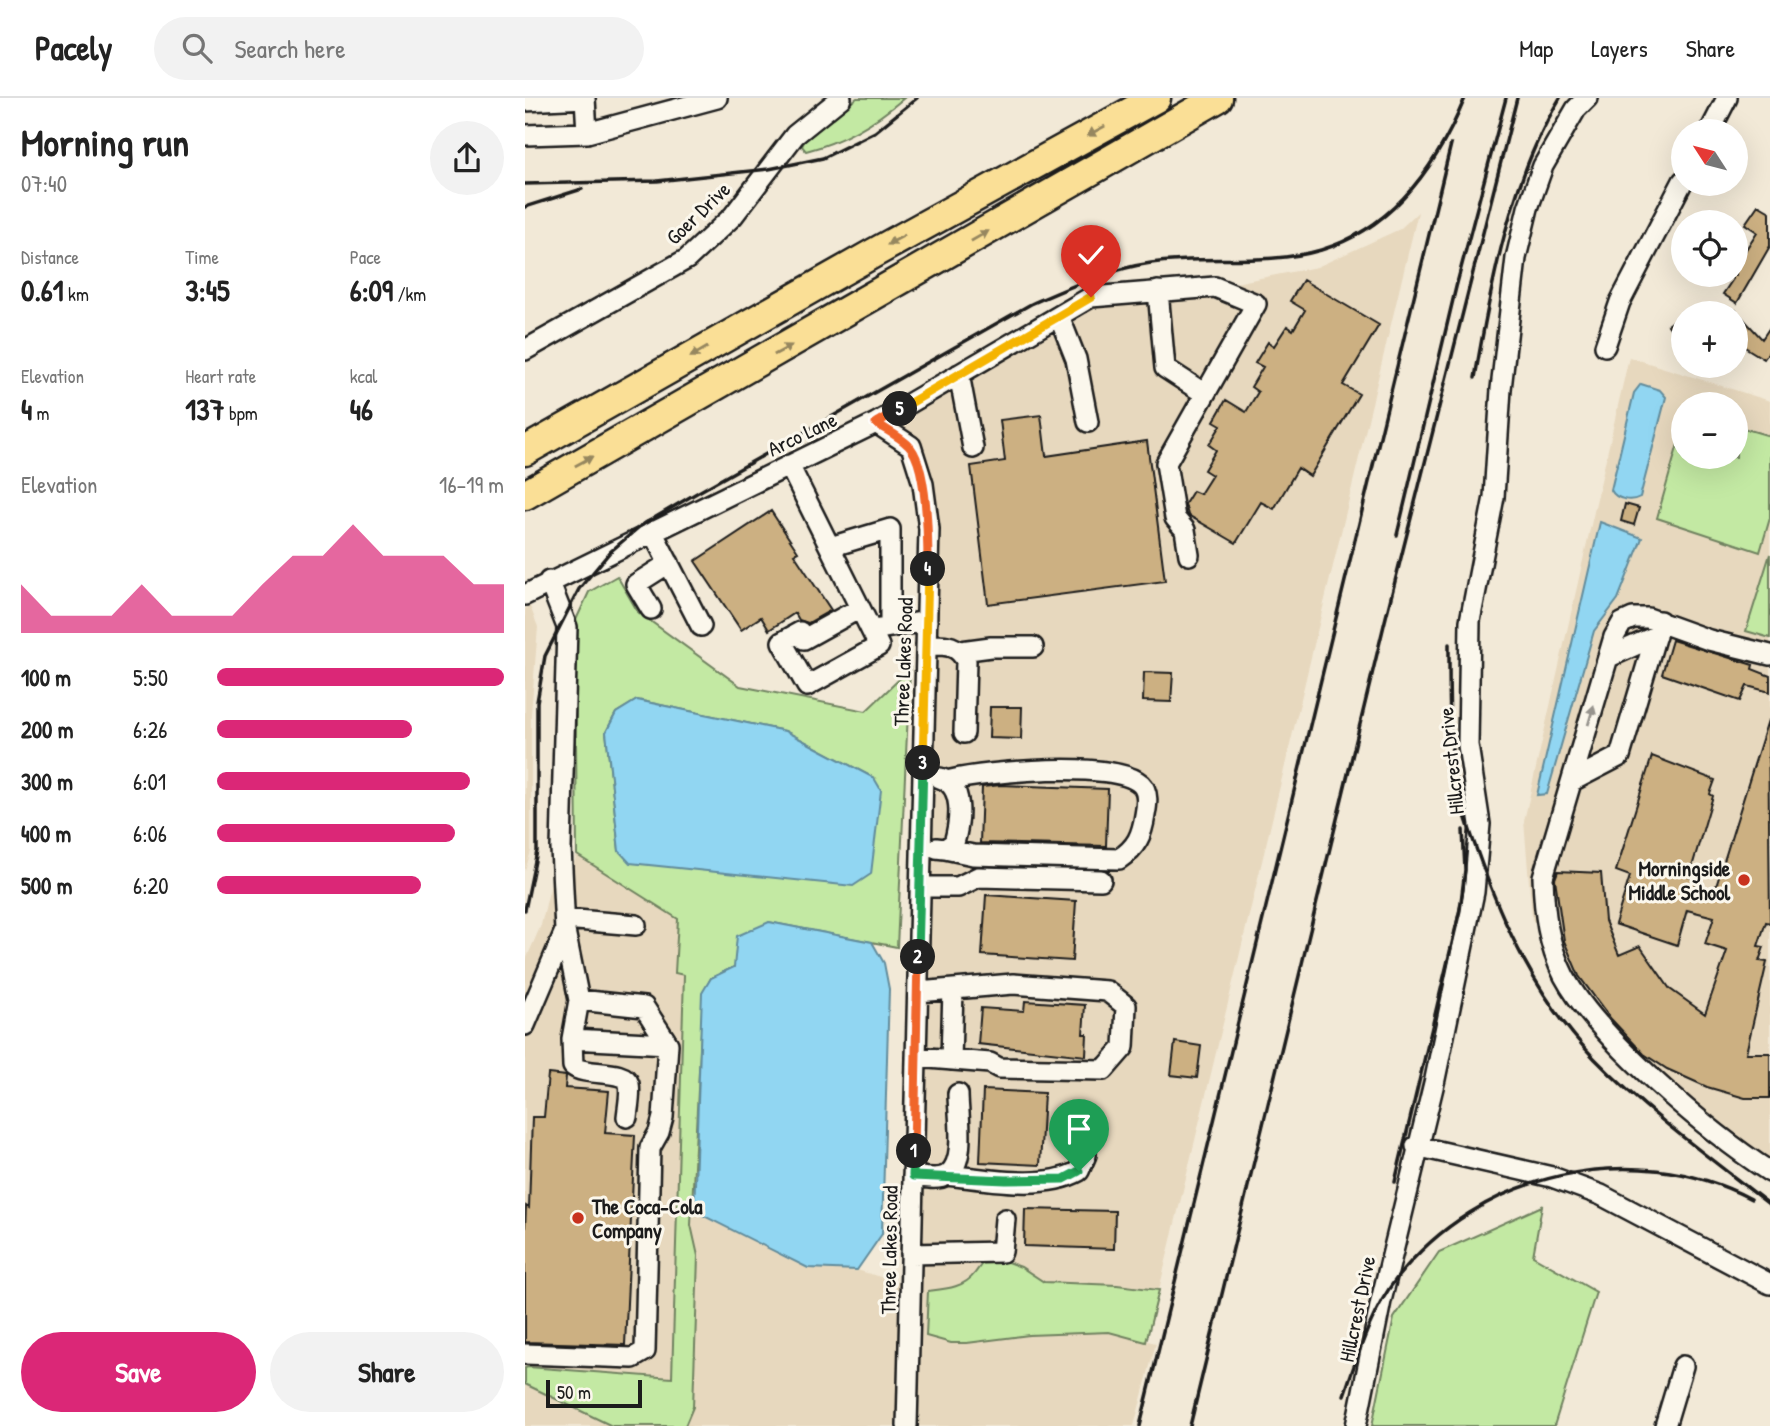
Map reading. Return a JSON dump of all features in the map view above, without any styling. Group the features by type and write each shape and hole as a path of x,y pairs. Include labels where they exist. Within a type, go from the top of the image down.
{"highway":[{"path":"525,451 874,253 1156,98"},
{"path":"525,495 1218,98"}],"street":[{"path":"525,100 585,98 587,133"},
{"path":"525,135 587,133 717,98"},
{"name":"Goer Drive","path":"525,351 687,259 733,216 795,135 841,98"},
{"name":"Hillcrest Drive","path":"1356,1426 1416,1146 1435,1079 1474,892 1480,824 1468,745 1470,621 1494,497 1501,389 1516,258 1528,208 1543,166 1576,109 1587,98"},
{"path":"1716,119 1727,98"},
{"path":"1605,346 1620,302 1675,196"},
{"path":"1189,555 1185,530 1175,518 1166,463 1256,304 1215,286 1158,291 1165,368 1205,394"},
{"name":"Arco Lane","path":"525,595 876,423 1091,297 1158,291"},
{"path":"1059,316 1076,359 1089,422"},
{"path":"959,374 972,448"},
{"name":"Three Lakes Road","path":"876,423 911,446 923,484 929,529 907,1426"},
{"path":"789,465 860,608 881,629"},
{"path":"830,547 890,529 879,646 807,686 782,642 800,632 804,639 860,608"},
{"path":"652,531 701,626"},
{"path":"651,609 636,584 669,563"},
{"path":"549,581 567,627 561,848 565,925 579,1000 572,1039 573,1066 577,1069 618,1074 627,1080 627,1117"},
{"path":"1770,655 1658,629 1633,618 1622,624 1609,657 1543,877 1544,911 1552,945 1564,976 1619,1046 1690,1110 1770,1172"},
{"path":"881,629 927,621"},
{"path":"1572,781 1620,756 1658,629"},
{"path":"926,645 950,645 961,651 1034,647"},
{"path":"961,651 966,661 964,733"},
{"path":"921,846 973,855 1119,859 1131,851 1142,834 1147,800 1142,785 1125,776 1089,771 1006,771 951,780 923,776"},
{"path":"946,849 954,843 957,831 957,791 951,780"},
{"path":"920,887 958,887 978,877 1101,880"},
{"path":"565,925 636,925"},
{"path":"525,1025 565,925"},
{"path":"916,1057 991,1063 999,1068 1104,1070 1124,1047 1126,1006 1107,991 1013,984 918,992"},
{"path":"951,1060 953,989"},
{"path":"525,1354 633,1358 645,1351 650,1148 659,1132 663,1117 669,1044 644,1007 579,1000"},
{"path":"572,1039 669,1044"},
{"path":"947,1175 957,1162 958,1094"},
{"path":"913,1176 935,1178 947,1175 1006,1180 1064,1179 1079,1171 1083,1163 1086,1155 1085,1125"},
{"path":"1416,1146 1552,1177 1601,1195 1770,1284"},
{"path":"911,1254 1002,1252 1005,1219"},
{"path":"1665,1426 1683,1366"}],"shaded area":[{"path":"1418,212 1159,1290 1117,1285 1044,1283 1003,1258 980,1263 975,1274 955,1288 940,1338 951,1343 967,1343 1029,1335 1109,1332 1156,1343 1134,1426 685,1426 698,1256 691,1225 694,1211 808,1268 857,1270 910,1286 929,529 911,446 876,423 1091,297 1215,287 1317,267 1400,229"},
{"path":"1629,357 1671,370 1671,378 1696,378 1741,392 1671,392 1671,469 1748,469 1748,394 1770,401 1770,1179 1613,1045 1532,919 1524,821"},
{"path":"530,606 538,627 531,714 531,851 525,871 525,609"},
{"path":"577,855 679,919 675,973 684,975 683,1064 672,1379 525,1368 525,962 541,925 555,866 572,868"},
{"path":"525,1384 612,1426 525,1426"}],"green space":[{"path":"857,98 904,98 858,130 806,151 802,146 806,137"},
{"path":"1748,430 1770,436 1770,518 1760,552 1657,518 1671,469 1748,469"},
{"path":"1770,554 1770,638 1746,631"},
{"path":"617,576 638,612 740,686 866,711 910,669 897,947 769,922 734,967 711,978 703,993 691,1225 698,1256 693,1407 685,1426 612,1426 525,1384 525,1368 528,1367 672,1378 684,975 675,973 678,919 577,855 575,622 589,592","holes":["637,700 785,731 874,778 619,851 606,732 616,713"]},
{"path":"1542,1206 1533,1256 1596,1292 1554,1426 1372,1426 1394,1318 1439,1252"},
{"path":"991,1256 1021,1267 1044,1282 1159,1290 1146,1342 1109,1332 1029,1335 967,1343 951,1343 926,1336 928,1291 954,1287 965,1282"}],"water":[{"path":"1641,384 1660,390 1666,397 1640,497 1624,499 1611,490 1634,393"},
{"path":"1600,522 1642,538 1618,599 1594,631 1547,794 1537,795"},
{"path":"637,700 785,731 874,778 881,790 871,874 853,886 630,863 619,851 606,732 616,713"},
{"path":"769,922 872,942 884,963 889,989 882,1234 857,1270 808,1268 694,1211 702,993 711,978 734,967 737,936"}],"building":[{"path":"1758,205 1770,212 1770,246 1748,284 1748,246 1757,232 1748,226 1748,220"},
{"path":"1303,280 1379,325 1343,385 1359,394 1310,476 1298,468 1274,509 1261,502 1236,543 1188,515 1185,504 1193,491 1200,494 1212,475 1204,470 1216,450 1209,445 1221,425 1214,421 1226,400 1246,412 1258,392 1251,387 1263,367 1255,363 1268,342 1274,346 1287,326 1293,330 1305,310 1290,301"},
{"path":"1728,287 1746,287 1738,301 1723,294"},
{"path":"1748,324 1762,339 1770,327 1770,350 1764,359 1748,349"},
{"path":"1041,415 1046,456 1147,441 1165,581 988,604 971,466 1005,461 1000,420"},
{"path":"1625,504 1639,508 1634,525 1621,521"},
{"path":"771,511 798,552 794,554 831,610 808,623 799,620 795,613 769,630 761,617 741,630 695,561"},
{"path":"1672,640 1753,665 1752,669 1770,676 1770,692 1747,686 1740,701 1662,674"},
{"path":"1144,672 1173,673 1171,702 1143,701"},
{"path":"990,707 1022,707 1021,739 989,738"},
{"path":"1768,720 1770,923 1766,922 1758,946 1764,947 1759,961 1767,962 1746,1053 1770,1053 1770,1098 1745,1098 1707,1087 1667,1069 1644,1054 1611,1019 1579,976 1564,941 1555,879 1558,871 1601,873 1605,921 1619,955 1640,946 1670,989 1705,1014 1727,951 1705,944 1714,917 1687,910 1677,945 1615,924 1630,876 1616,871 1652,756 1715,780 1710,794 1713,796 1689,877 1698,879 1694,887 1714,893"},
{"path":"1001,785 1108,789 1106,846 980,843 982,787"},
{"path":"986,895 1076,901 1072,961 982,955"},
{"path":"1025,1001 1085,1005 1083,1034 1087,1034 1086,1056 978,1044 981,1008 1024,1011"},
{"path":"1175,1042 1201,1046 1197,1078 1171,1075"},
{"name":"The Coca-Cola Company","path":"548,1074 566,1076 565,1088 609,1091 605,1133 635,1135 625,1345 525,1342 525,1229 526,1206 529,1208 532,1117 544,1117"},
{"path":"983,1090 1044,1093 1040,1165 980,1162"},
{"path":"1025,1209 1115,1211 1114,1249 1024,1246"}],"railway":[{"path":"525,184 657,181 769,169 823,158 875,132 917,98"},
{"path":"525,910 537,851 537,702 545,656 579,589 610,552 639,527 695,494 1031,304 1060,291 1105,274 1151,263 1279,258 1321,250 1347,240 1370,227 1410,191 1441,147 1465,98"},
{"path":"1397,535 1456,287 1506,98"},
{"path":"1190,1426 1384,625 1517,98"},
{"path":"1475,378 1488,306 1515,198 1543,130 1560,98"},
{"path":"1140,1426 1451,144"},
{"path":"525,207 582,189"},
{"path":"1449,644 1451,739 1458,790 1486,877 1524,960 1574,1036 1615,1079 1658,1117 1770,1205"},
{"path":"1395,1182 1460,910 1465,870 1463,830"},
{"path":"1344,1395 1372,1320 1396,1279 1430,1242 1470,1213 1514,1190 1560,1176 1609,1169 1657,1170 1705,1180 1751,1199"}],"place":[{"name":"Morningside Middle School","path":"1744,880"},
{"name":"The Coca-Cola Company","path":"578,1218"}],"route":[{"path":"1079,1171 1064,1179 1006,1180 947,1175 935,1178 913,1176 929,529 923,484 911,446 876,423 1091,297"}]}
